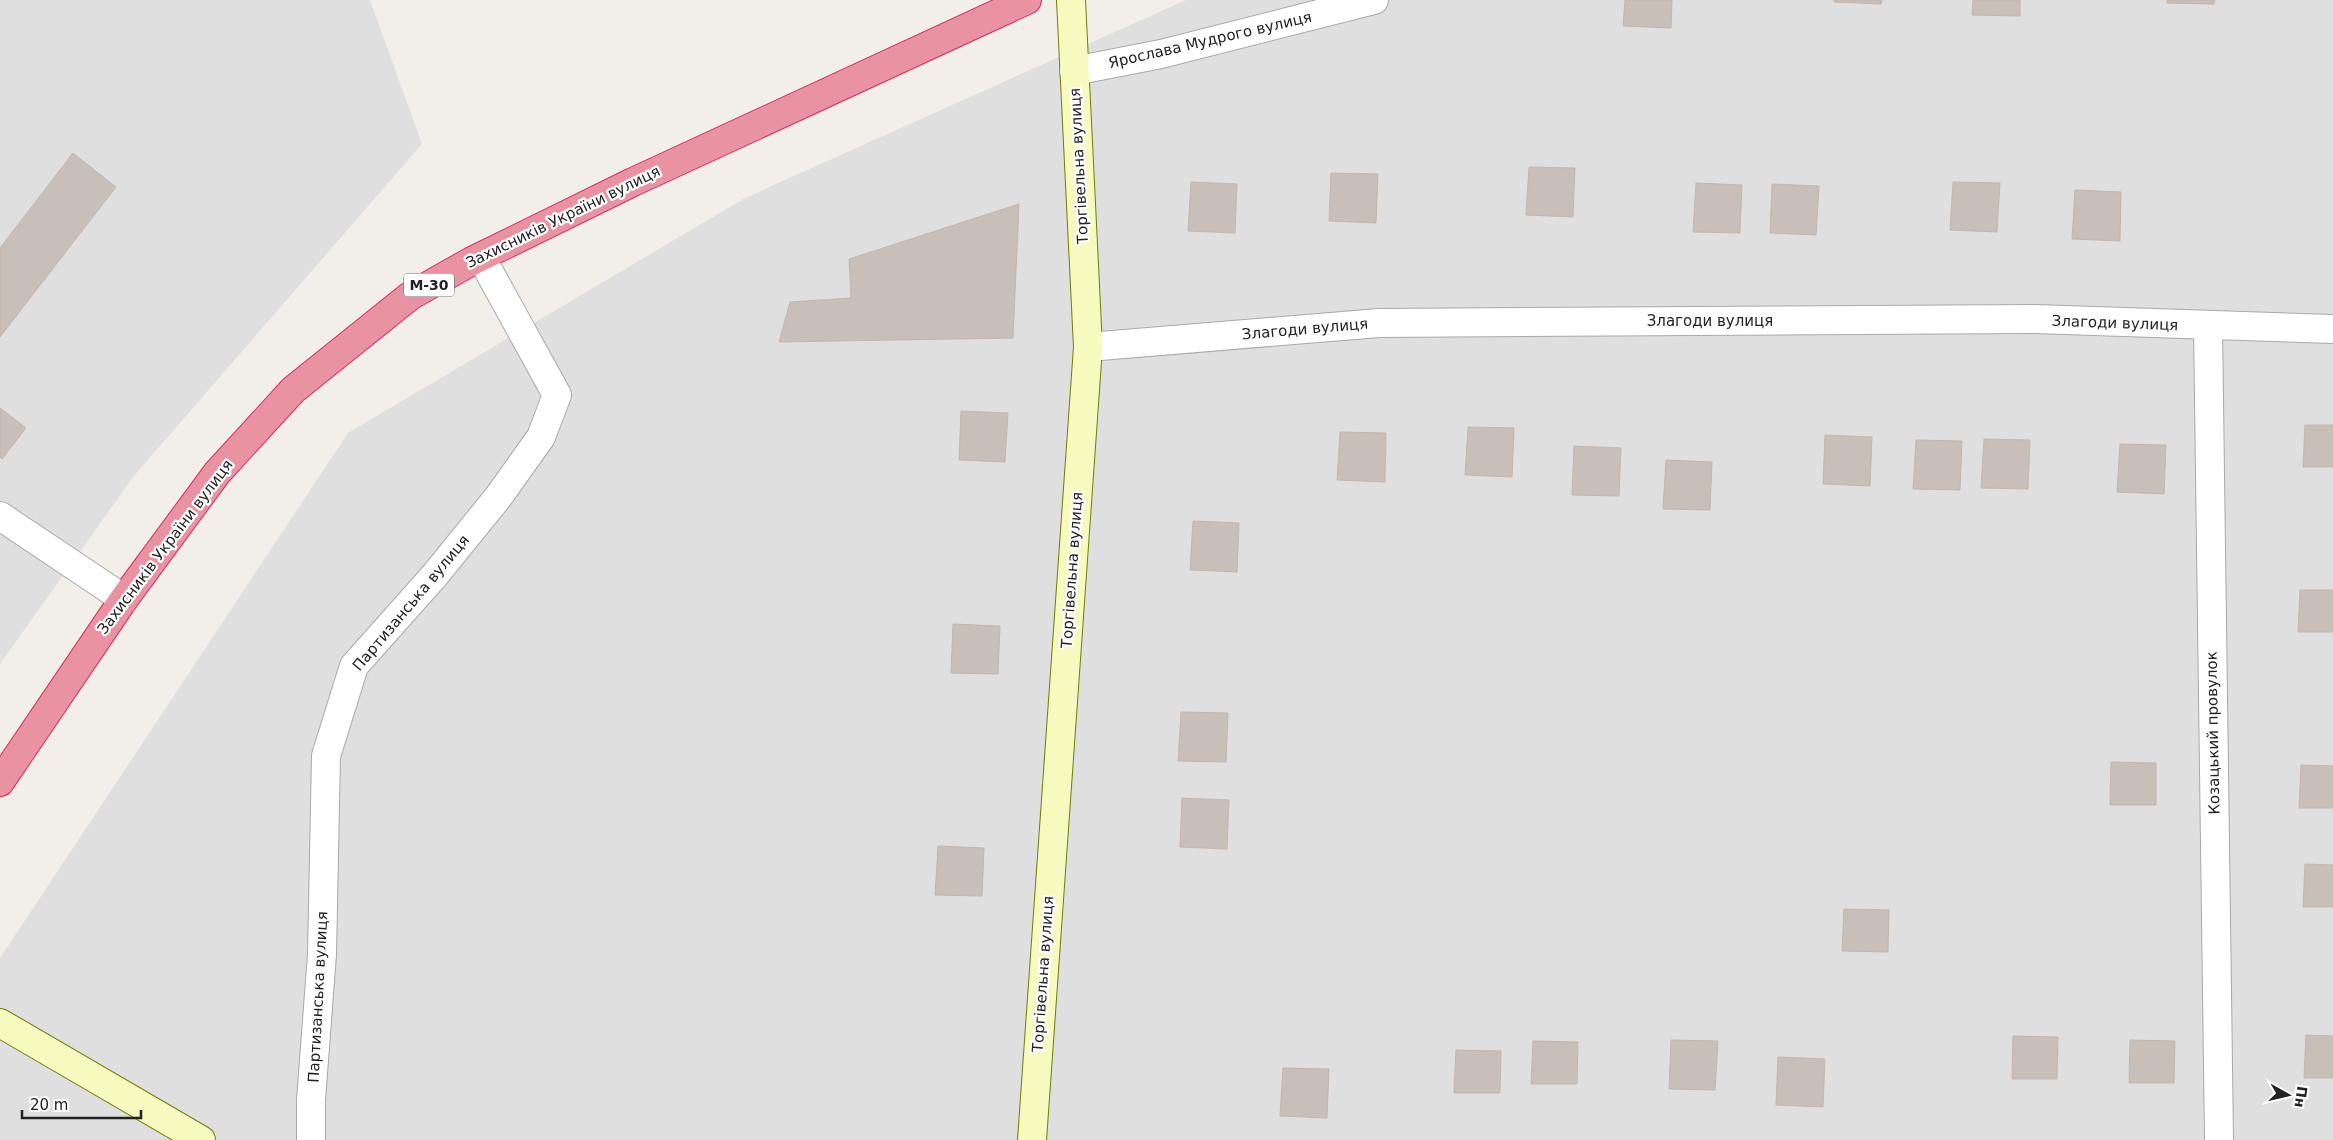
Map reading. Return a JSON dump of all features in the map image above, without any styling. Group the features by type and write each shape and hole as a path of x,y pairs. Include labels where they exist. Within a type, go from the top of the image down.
{"highway":[{"name":"Захисників України вулиця","path":"0,782 124,599 217,473 293,390 410,296 481,257 633,182 1027,0"}],"street":[{"name":"Торгівельна вулиця","path":"1032,1140 1088,346 1071,0"},
{"name":"Ярослава Мудрого вулиця","path":"1074,71 1161,54 1374,0"},
{"name":"Партизанська вулиця","path":"311,1140 311,1100 322,954 326,756 354,666 436,575 499,496 541,437 557,396 481,257"},
{"name":"Злагоди вулиця","path":"1088,346 1379,323 2036,319 2333,329"},
{"name":"Козацький провулок","path":"2208,326 2219,1140"},
{"path":"0,516 124,599"},
{"path":"0,1023 201,1140"}],"shaded area":[{"path":"0,0 370,0 422,144 133,477 0,664"},
{"path":"1186,0 2333,0 2333,1140 0,1140 0,958 348,433 745,198"}],"building":[{"path":"1625,0 1672,0 1671,28 1623,26"},
{"path":"1834,0 1882,0 1881,4 1834,2"},
{"path":"1973,0 2020,0 2020,16 1972,15"},
{"path":"2167,0 2215,0 2214,4 2167,3"},
{"path":"73,153 116,187 0,337 0,248"},
{"path":"1529,167 1575,168 1573,217 1526,215"},
{"path":"1331,173 1378,174 1376,223 1329,221"},
{"path":"1191,182 1237,184 1235,233 1188,231"},
{"path":"1953,182 2000,183 1997,232 1950,230"},
{"path":"1696,183 1742,185 1740,233 1693,232"},
{"path":"1772,184 1819,186 1816,235 1770,233"},
{"path":"2075,190 2121,192 2120,241 2072,239"},
{"path":"1019,204 1013,338 779,342 790,302 851,298 849,259"},
{"path":"0,408 26,428 2,459 0,457"},
{"path":"961,411 1008,413 1005,462 959,460"},
{"path":"2305,425 2333,425 2333,467 2303,467"},
{"path":"1468,427 1514,428 1512,477 1465,475"},
{"path":"1340,432 1386,433 1385,482 1337,480"},
{"path":"1825,435 1872,437 1870,486 1823,484"},
{"path":"1984,439 2030,440 2028,489 1981,488"},
{"path":"1916,440 1962,441 1960,490 1913,489"},
{"path":"2120,444 2166,445 2164,494 2117,492"},
{"path":"1574,446 1621,448 1619,496 1572,495"},
{"path":"1666,460 1712,462 1710,510 1663,509"},
{"path":"1193,521 1239,523 1237,572 1190,570"},
{"path":"2300,590 2333,590 2333,632 2298,632"},
{"path":"953,624 1000,626 998,674 951,673"},
{"path":"1181,712 1228,713 1226,762 1178,761"},
{"path":"2111,762 2156,763 2156,805 2110,805"},
{"path":"2301,765 2333,766 2333,808 2299,808"},
{"path":"1182,798 1229,800 1227,849 1180,847"},
{"path":"938,846 984,848 982,896 935,895"},
{"path":"2305,864 2333,865 2333,907 2303,907"},
{"path":"1844,909 1889,910 1888,952 1842,951"},
{"path":"2306,1035 2333,1036 2333,1078 2304,1078"},
{"path":"2013,1036 2058,1037 2057,1079 2012,1079"},
{"path":"1671,1040 1718,1041 1715,1090 1669,1089"},
{"path":"2130,1040 2175,1041 2174,1083 2129,1083"},
{"path":"1533,1041 1578,1042 1577,1084 1531,1084"},
{"path":"1456,1050 1501,1051 1500,1093 1454,1093"},
{"path":"1778,1057 1825,1059 1823,1107 1776,1105"},
{"path":"1283,1068 1329,1069 1327,1118 1280,1116"}]}
